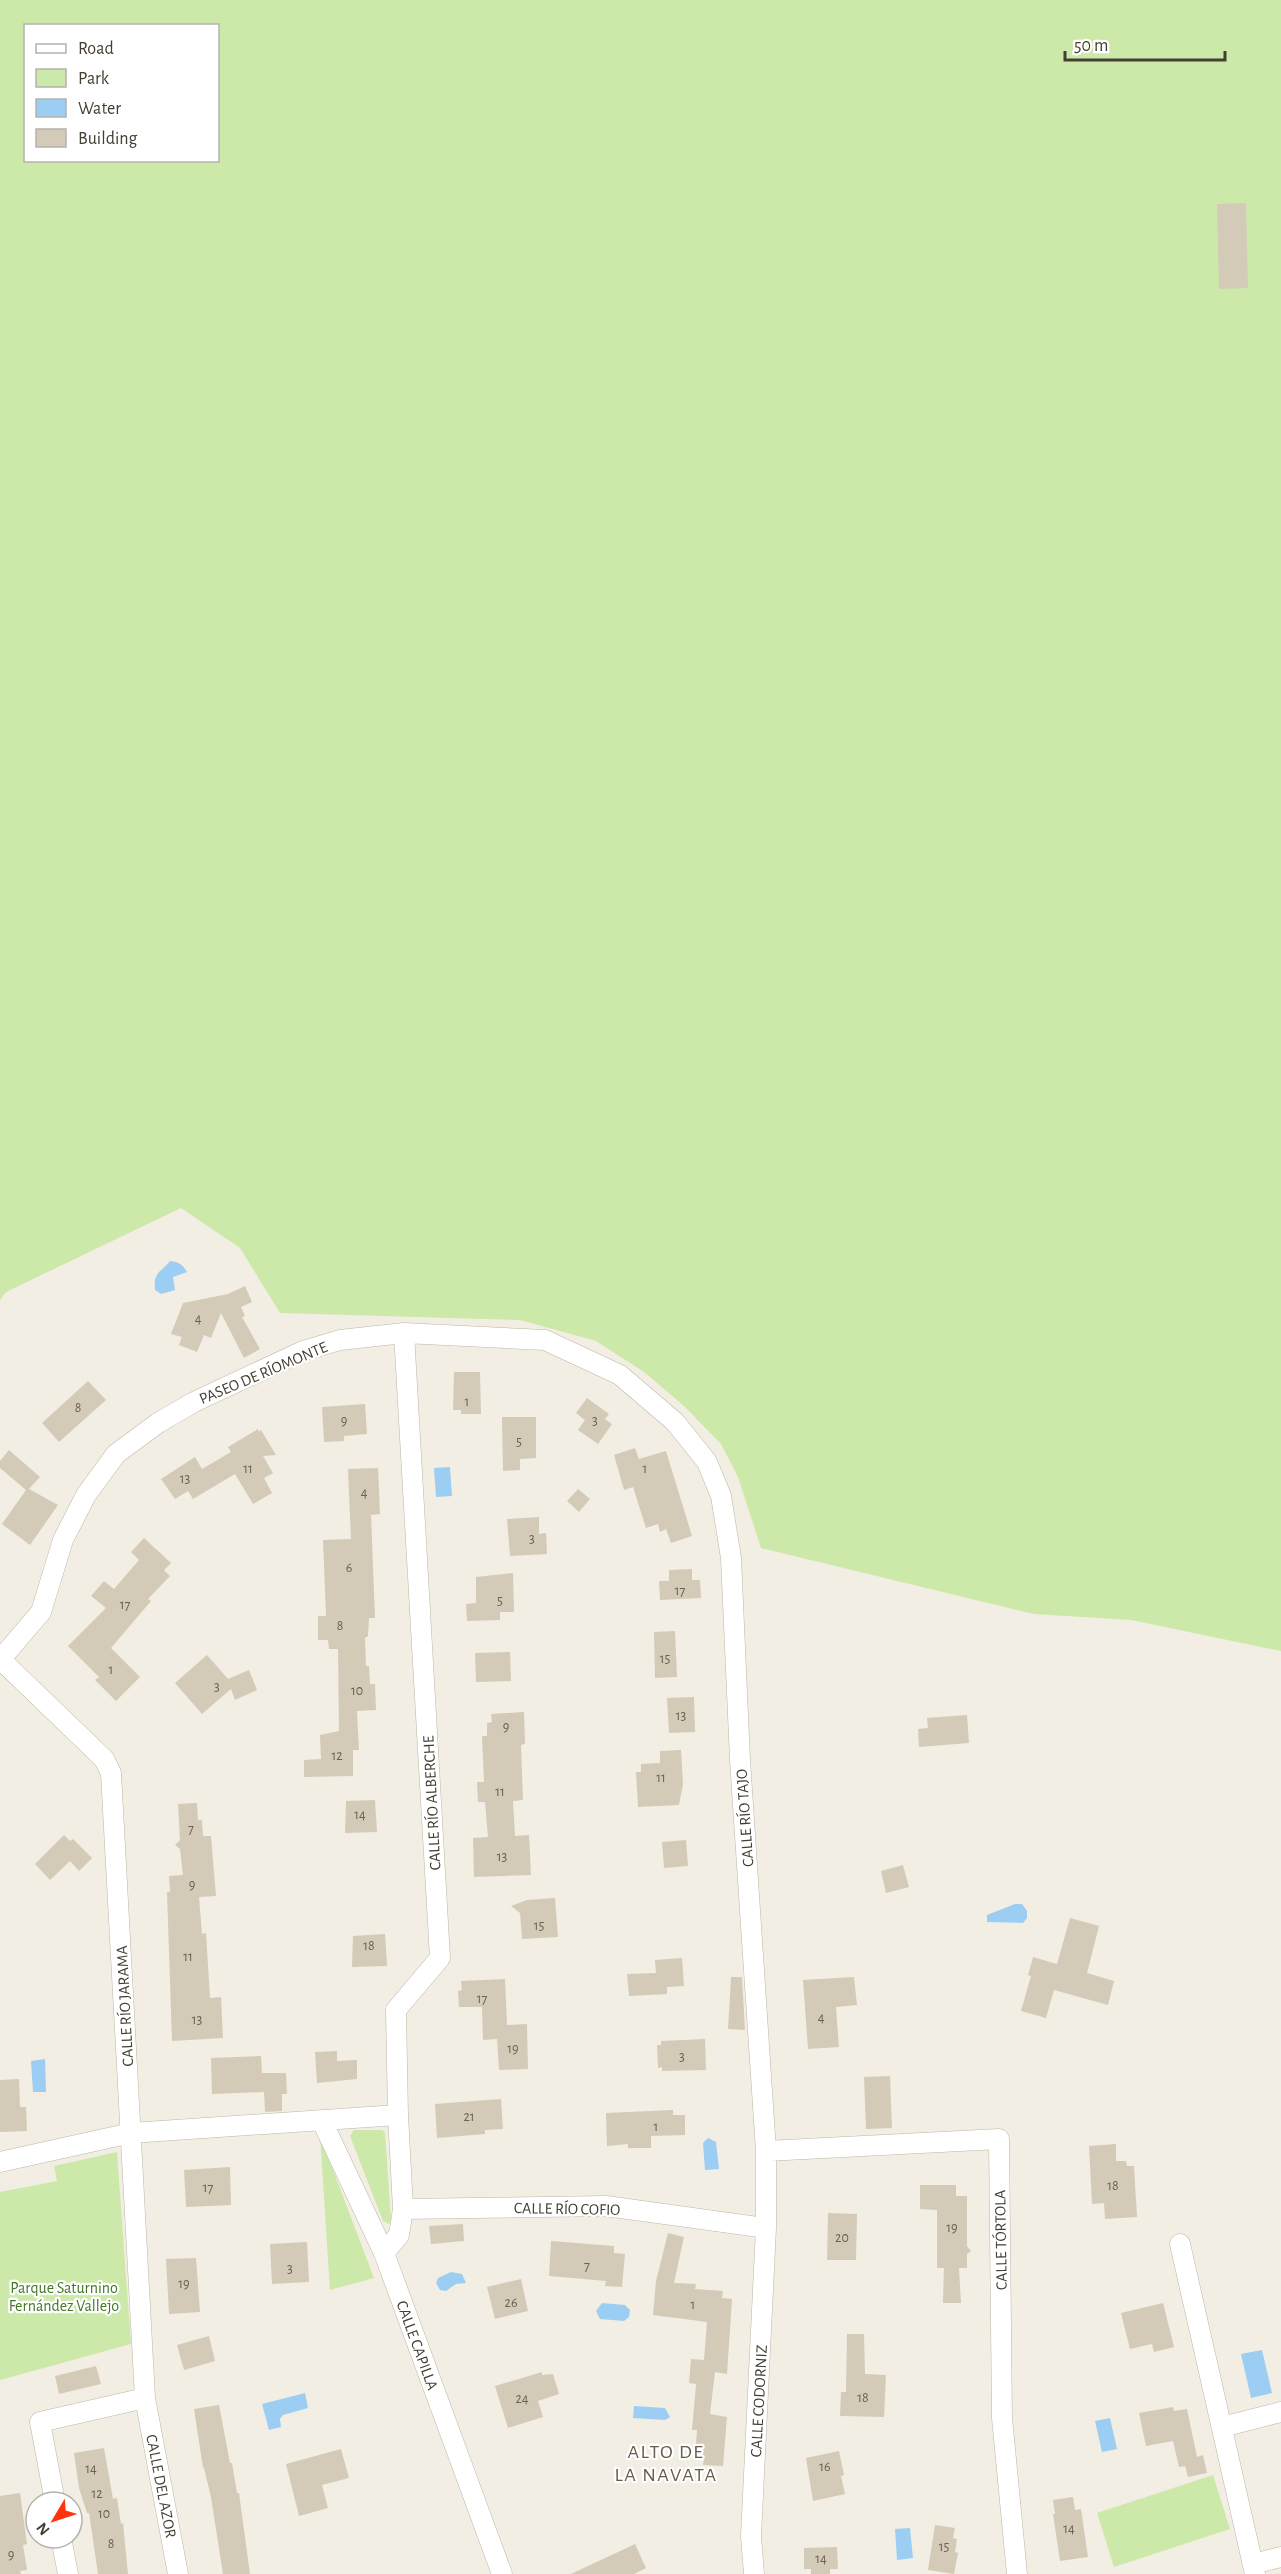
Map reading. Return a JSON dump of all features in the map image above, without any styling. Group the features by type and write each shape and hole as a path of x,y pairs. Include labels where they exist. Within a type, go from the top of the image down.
{"street":[{"name":"PASEO DE RÍOMONTE","path":"0,1659 41,1612 63,1540 86,1495 116,1454 158,1423 194,1402 303,1351 340,1340 404,1333 545,1340 621,1375 675,1422"},
{"name":"CALLE RÍO ALBERCHE","path":"384,2253 399,2235 403,2209 396,2010 440,1958 404,1333"},
{"name":"CALLE RÍO TAJO","path":"675,1422 707,1462 721,1496 731,1558 740,1760 766,2151 766,2228"},
{"name":"CALLE RÍO JARAMA","path":"0,1659 104,1759 111,1773 145,2398"},
{"path":"0,2162 131,2133 398,2115"},
{"name":"CALLE CAPILLA","path":"322,2121 384,2253 502,2574"},
{"name":"CALLE TÓRTOLA","path":"766,2151 999,2139 1002,2418 1017,2574"},
{"name":"CALLE RÍO COFIO","path":"403,2209 606,2206 766,2228"},
{"name":"CALLE CODORNIZ","path":"753,2574 751,2536 766,2228"},
{"path":"1180,2244 1254,2569 1281,2557"},
{"path":"53,2490 40,2422 145,2398"},
{"name":"CALLE DEL AZOR","path":"145,2398 178,2574"},
{"path":"1222,2427 1281,2412"},
{"path":"63,2550 68,2574"}],"green space":[{"path":"0,0 1281,0 1281,1651 1131,1620 1034,1614 761,1548 738,1477 721,1444 684,1406 644,1372 596,1341 520,1320 280,1313 240,1248 181,1208 6,1292 0,1300"},
{"path":"354,2130 382,2130 385,2132 391,2220 389,2224 383,2221 350,2136"},
{"path":"320,2136 374,2278 330,2290"},
{"name":"Parque Saturnino Fernández Vallejo","path":"117,2152 131,2344 0,2380 0,2192 57,2181 54,2166"},
{"path":"1213,2475 1230,2529 1114,2567 1097,2513"}],"water":[{"path":"170,1261 180,1264 187,1272 173,1277 175,1290 161,1294 155,1290 155,1279"},
{"path":"450,1467 452,1496 436,1497 434,1468"},
{"path":"1015,1904 1022,1904 1027,1911 1027,1918 1023,1923 987,1922 987,1915"},
{"path":"45,2059 46,2092 33,2092 31,2061"},
{"path":"708,2138 716,2142 719,2169 705,2170 703,2143"},
{"path":"451,2272 462,2274 466,2283 456,2284 446,2291 440,2290 436,2283 438,2278"},
{"path":"602,2303 625,2305 630,2310 629,2317 624,2321 600,2319 596,2311"},
{"path":"1262,2350 1272,2393 1251,2398 1241,2354"},
{"path":"305,2393 308,2408 283,2415 280,2419 281,2427 269,2430 262,2404"},
{"path":"634,2406 665,2408 670,2417 665,2420 633,2418"},
{"path":"1110,2418 1117,2449 1102,2452 1095,2421"},
{"path":"910,2528 913,2558 897,2560 895,2529"}],"building":[{"path":"1246,203 1248,288 1219,289 1217,204"},
{"path":"245,1286 252,1302 241,1307 245,1316 242,1317 260,1349 244,1358 221,1313 211,1338 204,1335 197,1352 179,1345 182,1337 171,1334 183,1303 228,1294"},
{"path":"454,1372 480,1372 481,1414 461,1414 461,1410 453,1410"},
{"path":"88,1381 106,1400 59,1442 42,1423"},
{"path":"587,1398 609,1414 605,1419 612,1424 598,1444 578,1430 585,1420 576,1413"},
{"path":"365,1404 367,1434 344,1436 344,1441 324,1442 322,1407"},
{"path":"502,1417 536,1417 536,1458 520,1459 520,1470 503,1471"},
{"path":"258,1429 259,1432 261,1430 276,1455 263,1456 273,1473 264,1478 272,1493 253,1504 235,1474 193,1499 188,1491 175,1499 161,1479 195,1457 202,1469 231,1452 228,1447"},
{"path":"635,1448 639,1459 666,1451 692,1536 671,1543 666,1529 660,1532 658,1524 646,1528 633,1487 624,1490 614,1455"},
{"path":"9,1450 40,1477 29,1489 58,1505 30,1545 2,1524 26,1490 0,1468 0,1461"},
{"path":"378,1468 380,1514 371,1515 375,1618 369,1618 368,1636 365,1638 366,1666 369,1666 370,1684 375,1684 376,1710 357,1711 359,1750 353,1750 353,1776 304,1777 304,1760 321,1759 320,1735 339,1731 338,1649 329,1649 328,1640 318,1640 318,1616 326,1616 323,1540 351,1539 348,1469"},
{"path":"578,1489 590,1499 579,1512 567,1501"},
{"path":"539,1517 539,1534 546,1533 547,1554 510,1556 507,1519"},
{"path":"144,1538 171,1563 164,1570 170,1576 148,1599 151,1601 111,1648 140,1677 116,1701 95,1680 99,1677 68,1646 106,1608 91,1596 104,1581 114,1589 139,1560 131,1552"},
{"path":"692,1569 692,1580 700,1580 701,1598 660,1600 659,1581 669,1581 669,1570"},
{"path":"513,1573 514,1612 500,1612 500,1620 467,1621 466,1604 476,1603 476,1577"},
{"path":"675,1631 677,1677 655,1678 654,1632"},
{"path":"510,1652 511,1681 476,1682 475,1653"},
{"path":"207,1655 228,1679 249,1670 257,1690 235,1700 231,1689 202,1714 175,1683"},
{"path":"694,1697 695,1732 669,1733 667,1698"},
{"path":"524,1712 525,1744 521,1745 523,1800 513,1801 515,1836 529,1835 531,1875 474,1877 473,1838 488,1837 485,1802 478,1802 477,1782 484,1782 482,1736 487,1736 487,1723 492,1722 491,1714"},
{"path":"967,1715 969,1743 919,1747 918,1729 928,1728 927,1718"},
{"path":"681,1750 683,1784 679,1805 638,1807 636,1772 641,1772 641,1764 660,1763 660,1751"},
{"path":"375,1800 377,1832 345,1833 346,1801"},
{"path":"197,1803 198,1820 202,1820 203,1836 211,1836 216,1896 199,1897 202,1934 206,1933 210,1998 221,1997 223,2038 172,2041 167,1892 170,1892 169,1876 183,1875 180,1849 175,1845 180,1840 178,1804"},
{"path":"64,1835 70,1841 73,1839 92,1858 79,1871 70,1861 50,1880 35,1864"},
{"path":"686,1840 688,1866 664,1868 662,1842"},
{"path":"903,1865 909,1887 886,1893 881,1871"},
{"path":"555,1898 558,1937 522,1939 520,1913 511,1906 527,1900"},
{"path":"1070,1918 1099,1926 1087,1973 1114,1981 1108,2005 1054,1990 1046,2018 1021,2011 1031,1976 1028,1975 1033,1957 1057,1964"},
{"path":"385,1934 387,1966 352,1967 353,1936"},
{"path":"682,1958 684,1986 667,1987 667,1994 629,1996 627,1974 656,1973 655,1960"},
{"path":"731,1977 742,1977 745,2030 728,2029"},
{"path":"854,1977 857,2005 836,2007 839,2047 808,2049 803,1980"},
{"path":"505,1979 507,2025 527,2024 528,2069 499,2070 497,2039 483,2040 482,2007 459,2007 458,1991 462,1990 461,1981"},
{"path":"705,2039 706,2070 662,2071 662,2067 658,2068 657,2045 661,2045 661,2041"},
{"path":"337,2051 337,2061 357,2060 357,2079 317,2083 315,2052"},
{"path":"261,2056 262,2073 286,2073 287,2094 282,2094 282,2111 265,2112 264,2092 212,2094 211,2058"},
{"path":"890,2076 892,2128 866,2129 864,2077"},
{"path":"19,2079 20,2107 26,2107 27,2131 0,2132 0,2080"},
{"path":"501,2099 503,2129 485,2130 485,2134 437,2138 435,2104"},
{"path":"673,2110 673,2115 685,2115 685,2135 651,2136 651,2148 628,2148 628,2144 607,2146 606,2113"},
{"path":"1116,2144 1116,2161 1126,2161 1127,2166 1134,2166 1137,2217 1105,2219 1104,2203 1092,2204 1089,2146"},
{"path":"230,2167 231,2205 186,2207 184,2170"},
{"path":"920,2185 956,2185 956,2196 967,2196 967,2246 971,2251 967,2254 967,2268 959,2268 961,2303 943,2303 944,2268 937,2268 937,2210 920,2209"},
{"path":"828,2213 857,2214 856,2260 827,2260"},
{"path":"463,2224 464,2241 431,2244 429,2226"},
{"path":"668,2233 684,2237 674,2283 696,2284 695,2289 723,2291 722,2298 732,2299 727,2374 715,2372 710,2414 727,2417 723,2466 703,2465 704,2458 699,2458 700,2445 696,2444 697,2430 692,2430 696,2384 689,2383 691,2359 704,2360 707,2322 653,2315 656,2281"},
{"path":"551,2241 614,2246 614,2253 625,2254 622,2287 605,2286 606,2281 549,2276"},
{"path":"307,2242 309,2282 272,2284 270,2244"},
{"path":"196,2258 200,2312 169,2314 166,2259"},
{"path":"521,2279 528,2311 495,2319 487,2287"},
{"path":"1163,2303 1174,2347 1154,2352 1152,2344 1130,2349 1121,2313"},
{"path":"847,2334 864,2334 865,2374 886,2375 884,2417 840,2416 841,2392 846,2392"},
{"path":"209,2336 215,2361 184,2370 177,2345"},
{"path":"96,2366 101,2384 59,2394 55,2376"},
{"path":"542,2372 542,2375 553,2374 559,2394 538,2401 543,2417 508,2428 495,2386"},
{"path":"219,2405 230,2463 232,2463 237,2493 239,2493 250,2574 223,2574 211,2497 203,2468 194,2409"},
{"path":"1173,2407 1174,2411 1187,2409 1197,2457 1203,2455 1207,2473 1188,2477 1185,2466 1179,2467 1173,2441 1146,2446 1139,2413"},
{"path":"104,2448 113,2499 117,2498 121,2524 123,2523 128,2574 98,2574 89,2513 84,2504 84,2490 79,2488 74,2453"},
{"path":"341,2449 349,2478 322,2485 328,2508 299,2516 286,2464"},
{"path":"839,2451 845,2494 813,2501 806,2458"},
{"path":"20,2493 27,2570 20,2571 21,2574 0,2574 0,2496"},
{"path":"1073,2497 1075,2510 1081,2509 1088,2557 1060,2561 1053,2500"},
{"path":"935,2525 955,2528 953,2538 957,2539 955,2552 958,2553 954,2574 928,2570"},
{"path":"635,2544 646,2568 634,2574 571,2574"},
{"path":"837,2547 838,2569 830,2569 830,2574 811,2574 811,2569 804,2569 804,2548"}],"district":[{"name":"ALTO DE LA NAVATA","path":"666,2462"}]}
